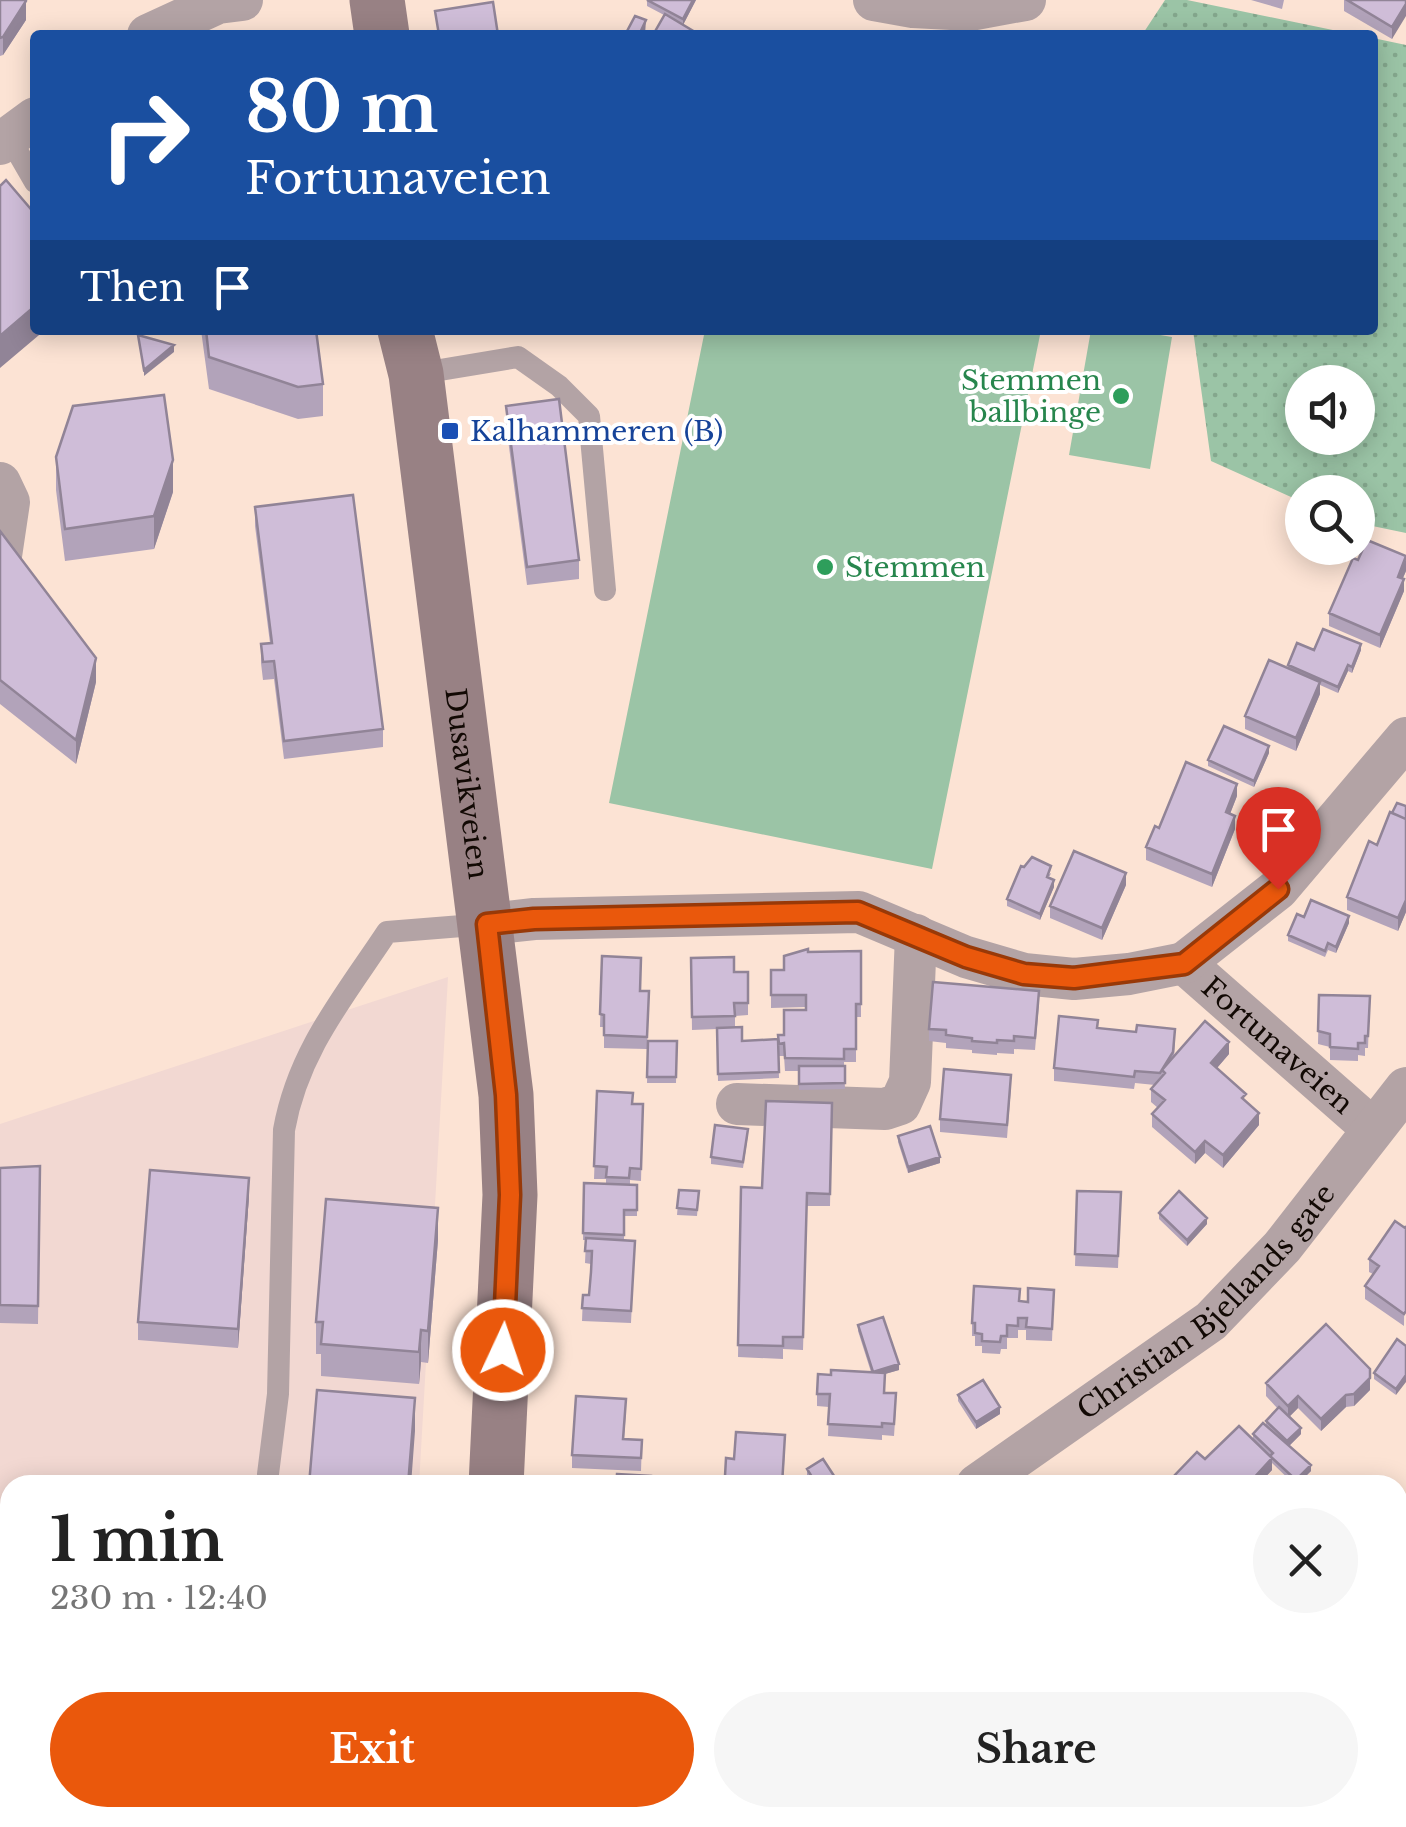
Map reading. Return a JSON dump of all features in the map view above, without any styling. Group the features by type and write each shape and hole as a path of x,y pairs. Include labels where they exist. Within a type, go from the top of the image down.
{"main road":[{"path":"348,30 349,0"},
{"path":"377,0 381,30"},
{"name":"Dusavikveien","path":"411,343 506,1095 510,1195 494,1475"}],"street":[{"path":"874,0 970,10 1025,0"},
{"path":"159,30 226,1"},
{"path":"0,483 9,502 1,556"},
{"name":"Fortunaveien","path":"487,924 534,919 858,912 966,957 1024,974 1074,978 1184,964 1278,889 1406,738"},
{"path":"737,1104 885,1109 900,1104 910,1082 916,935"},
{"name":"Fortunaveien","path":"1184,964 1393,1113"},
{"name":"Christian Bjellands gate","path":"991,1475 1212,1321 1282,1247 1393,1113"}],"lane":[{"path":"15,133 30,170"},
{"path":"411,343 518,357 559,386 589,416 606,590"},
{"path":"268,1474 278,1394 284,1130 296,1080 307,1053 387,932 487,924"}],"shaded area":[{"path":"448,977 420,1475 0,1475 0,1124"}],"green space":[{"path":"1165,0 1187,0 1333,30 1145,30"},
{"path":"1378,39 1406,45 1406,533 1375,527 1375,475 1285,475 1285,494 1211,461 1194,335 1378,335"},
{"name":"Stemmen","path":"704,335 1040,335 932,869 609,803"},
{"name":"Stemmen ballbinge","path":"1090,335 1172,337 1150,469 1069,455"}],"building":[{"path":"0,0 26,0 0,38"},
{"path":"647,0 693,0 683,19"},
{"path":"1347,0 1406,0 1406,4 1392,27"},
{"path":"493,2 497,30 438,30 435,11"},
{"path":"665,14 692,30 656,30"},
{"path":"635,16 646,20 641,30 628,30"},
{"path":"6,180 30,208 30,310 0,336 0,186"},
{"path":"138,335 174,345 144,370"},
{"path":"207,335 317,335 323,384 298,387 209,357"},
{"path":"164,395 173,460 154,516 65,529 56,457 73,406"},
{"path":"559,399 579,560 527,567 506,406"},
{"path":"353,495 383,729 284,741 274,661 263,662 261,644 272,643 255,507"},
{"path":"0,531 96,658 76,740 0,680"},
{"path":"1375,543 1406,556 1398,577 1404,579 1380,635 1329,613 1350,565 1375,565"},
{"path":"1323,629 1361,644 1338,687 1288,665 1297,643 1314,650"},
{"path":"1269,660 1320,682 1296,738 1245,716"},
{"path":"1224,726 1269,746 1254,781 1208,760"},
{"path":"1186,762 1237,784 1226,812 1235,816 1212,874 1146,847 1155,826 1159,828"},
{"path":"1397,803 1406,806 1406,819 1392,813"},
{"path":"1390,812 1406,819 1406,900 1398,918 1347,897 1369,841 1377,845"},
{"path":"1074,851 1126,873 1102,928 1050,906"},
{"path":"1032,857 1051,866 1047,877 1054,880 1040,914 1007,899 1021,866"},
{"path":"1311,900 1349,916 1336,947 1328,943 1325,951 1288,935 1297,914 1304,917"},
{"path":"808,949 861,951 856,1049 844,1049 844,1059 785,1058 784,1043 779,1044 778,1035 784,1035 784,1010 806,1010 806,995 771,995 771,970 784,970 784,956"},
{"path":"602,956 641,958 640,991 649,991 647,1037 604,1035 604,1015 600,1014"},
{"path":"734,957 734,972 748,972 748,1003 734,1003 735,1016 692,1017 691,958"},
{"path":"933,982 1039,991 1035,1038 1014,1036 1014,1041 997,1043 972,1041 946,1035 946,1030 929,1029"},
{"path":"1319,995 1370,996 1368,1036 1365,1043 1358,1043 1358,1049 1330,1047 1330,1034 1318,1031"},
{"path":"1059,1016 1098,1020 1097,1028 1136,1032 1137,1025 1175,1029 1173,1052 1160,1073 1135,1071 1134,1077 1054,1068"},
{"path":"1205,1021 1229,1042 1211,1063 1246,1094 1242,1098 1259,1113 1223,1155 1205,1141 1195,1152 1152,1114 1165,1100 1151,1089 1165,1073 1162,1070"},
{"path":"742,1027 742,1041 778,1039 779,1072 718,1074 717,1028"},
{"path":"648,1041 677,1041 676,1077 647,1077"},
{"path":"799,1066 845,1066 845,1083 799,1084"},
{"path":"944,1069 1011,1075 1007,1125 940,1119"},
{"path":"597,1091 633,1093 632,1104 643,1104 641,1169 630,1168 629,1178 606,1177 607,1167 594,1166"},
{"path":"766,1101 832,1103 830,1194 807,1193 803,1337 783,1337 783,1346 738,1345 741,1187 762,1188"},
{"path":"715,1125 748,1129 743,1162 711,1157"},
{"path":"930,1126 940,1157 908,1167 898,1136"},
{"path":"40,1166 38,1306 0,1305 0,1168"},
{"path":"150,1170 249,1178 238,1329 138,1322"},
{"path":"584,1183 637,1185 637,1210 624,1210 624,1235 583,1233"},
{"path":"679,1190 699,1191 697,1210 677,1208"},
{"path":"1077,1191 1121,1192 1118,1256 1075,1254"},
{"path":"1179,1191 1207,1218 1187,1240 1159,1213"},
{"path":"326,1199 438,1208 428,1331 421,1330 419,1352 321,1344 323,1322 316,1322"},
{"path":"1395,1221 1406,1226 1404,1314 1365,1286 1379,1266 1369,1259"},
{"path":"586,1238 635,1241 631,1311 582,1308 583,1295 589,1295 591,1272 592,1251 585,1251"},
{"path":"974,1286 1020,1289 1019,1301 1028,1302 1028,1288 1054,1290 1052,1329 1026,1327 1027,1318 1018,1318 1018,1326 1007,1325 1007,1336 1001,1336 1000,1342 982,1341 982,1334 975,1333 972,1323"},
{"path":"883,1317 899,1364 873,1372 858,1325"},
{"path":"1326,1324 1370,1369 1370,1378 1321,1419 1298,1396 1288,1406 1266,1383"},
{"path":"1397,1339 1406,1346 1406,1375 1396,1389 1374,1373"},
{"path":"831,1370 885,1373 884,1393 896,1393 894,1424 828,1424 830,1394 817,1394 818,1374 831,1375"},
{"path":"983,1380 1000,1407 976,1422 958,1395"},
{"path":"317,1390 415,1398 409,1475 310,1475"},
{"path":"576,1396 626,1399 623,1439 642,1440 641,1458 572,1455"},
{"path":"1279,1407 1301,1428 1287,1441 1266,1421"},
{"path":"1263,1423 1311,1465 1301,1475 1291,1475 1253,1434"},
{"path":"1239,1426 1272,1458 1257,1475 1175,1475 1197,1452 1205,1459"},
{"path":"736,1432 785,1435 783,1475 725,1475 726,1458 734,1459"},
{"path":"823,1459 833,1475 811,1475 807,1469"}],"place":[{"name":"Stemmen ballbinge","path":"1121,396"},
{"name":"Kalhammeren (B)","path":"450,431"},
{"name":"Stemmen","path":"825,567"}],"route":[{"path":"503,1350 510,1195 506,1095 487,924 534,919 858,912 966,957 1024,974 1074,978 1184,964 1278,889"}]}
